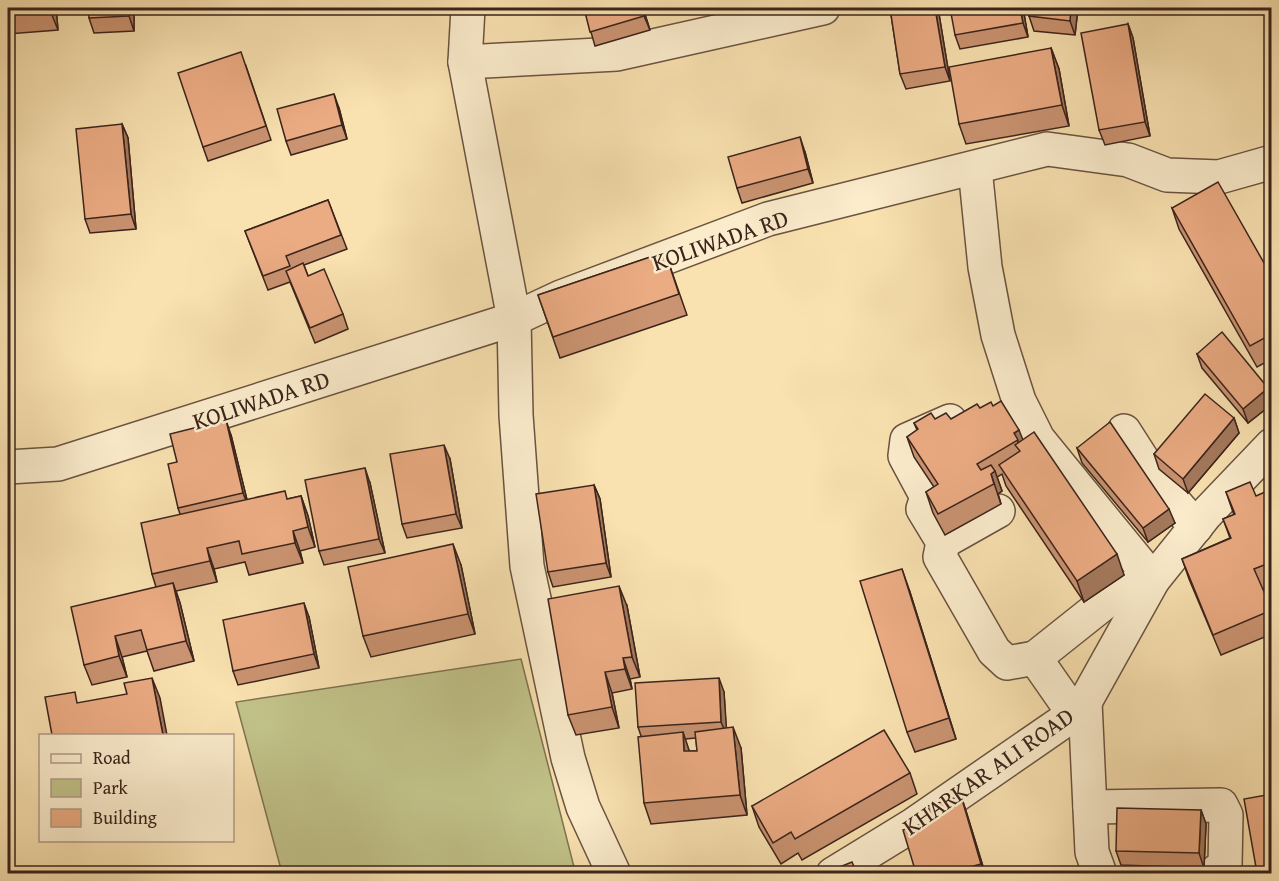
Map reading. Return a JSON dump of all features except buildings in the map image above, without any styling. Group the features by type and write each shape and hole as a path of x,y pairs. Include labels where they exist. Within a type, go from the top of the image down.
{"street":[{"path":"468,8 465,62 514,319 516,415 527,566 568,758 583,807 614,873"},
{"path":"465,62 617,54 823,8"},
{"name":"KOLIWADA RD","path":"8,467 58,464 514,319 561,297 768,219 1047,149 1128,160 1167,175 1219,177 1272,162"},
{"path":"975,168 985,267 998,335 1018,400 1038,439 1138,584 1035,658 1007,663 994,651 940,557 943,542 923,508 927,497 904,456 907,440 943,422 992,416"},
{"path":"1124,431 1156,481 1196,527"},
{"name":"KHARKAR ALI ROAD","path":"832,873 913,825 1073,713 1138,584 1196,527 1272,446"},
{"path":"943,542 998,511"},
{"path":"1035,658 1073,713 1090,807 1092,852 1100,873"},
{"path":"1073,713 1069,749 1078,873"},
{"path":"1090,807 1221,805 1226,815 1226,866 1213,873"}],"green space":[{"path":"521,659 574,867 573,873 282,873 236,702"}]}
